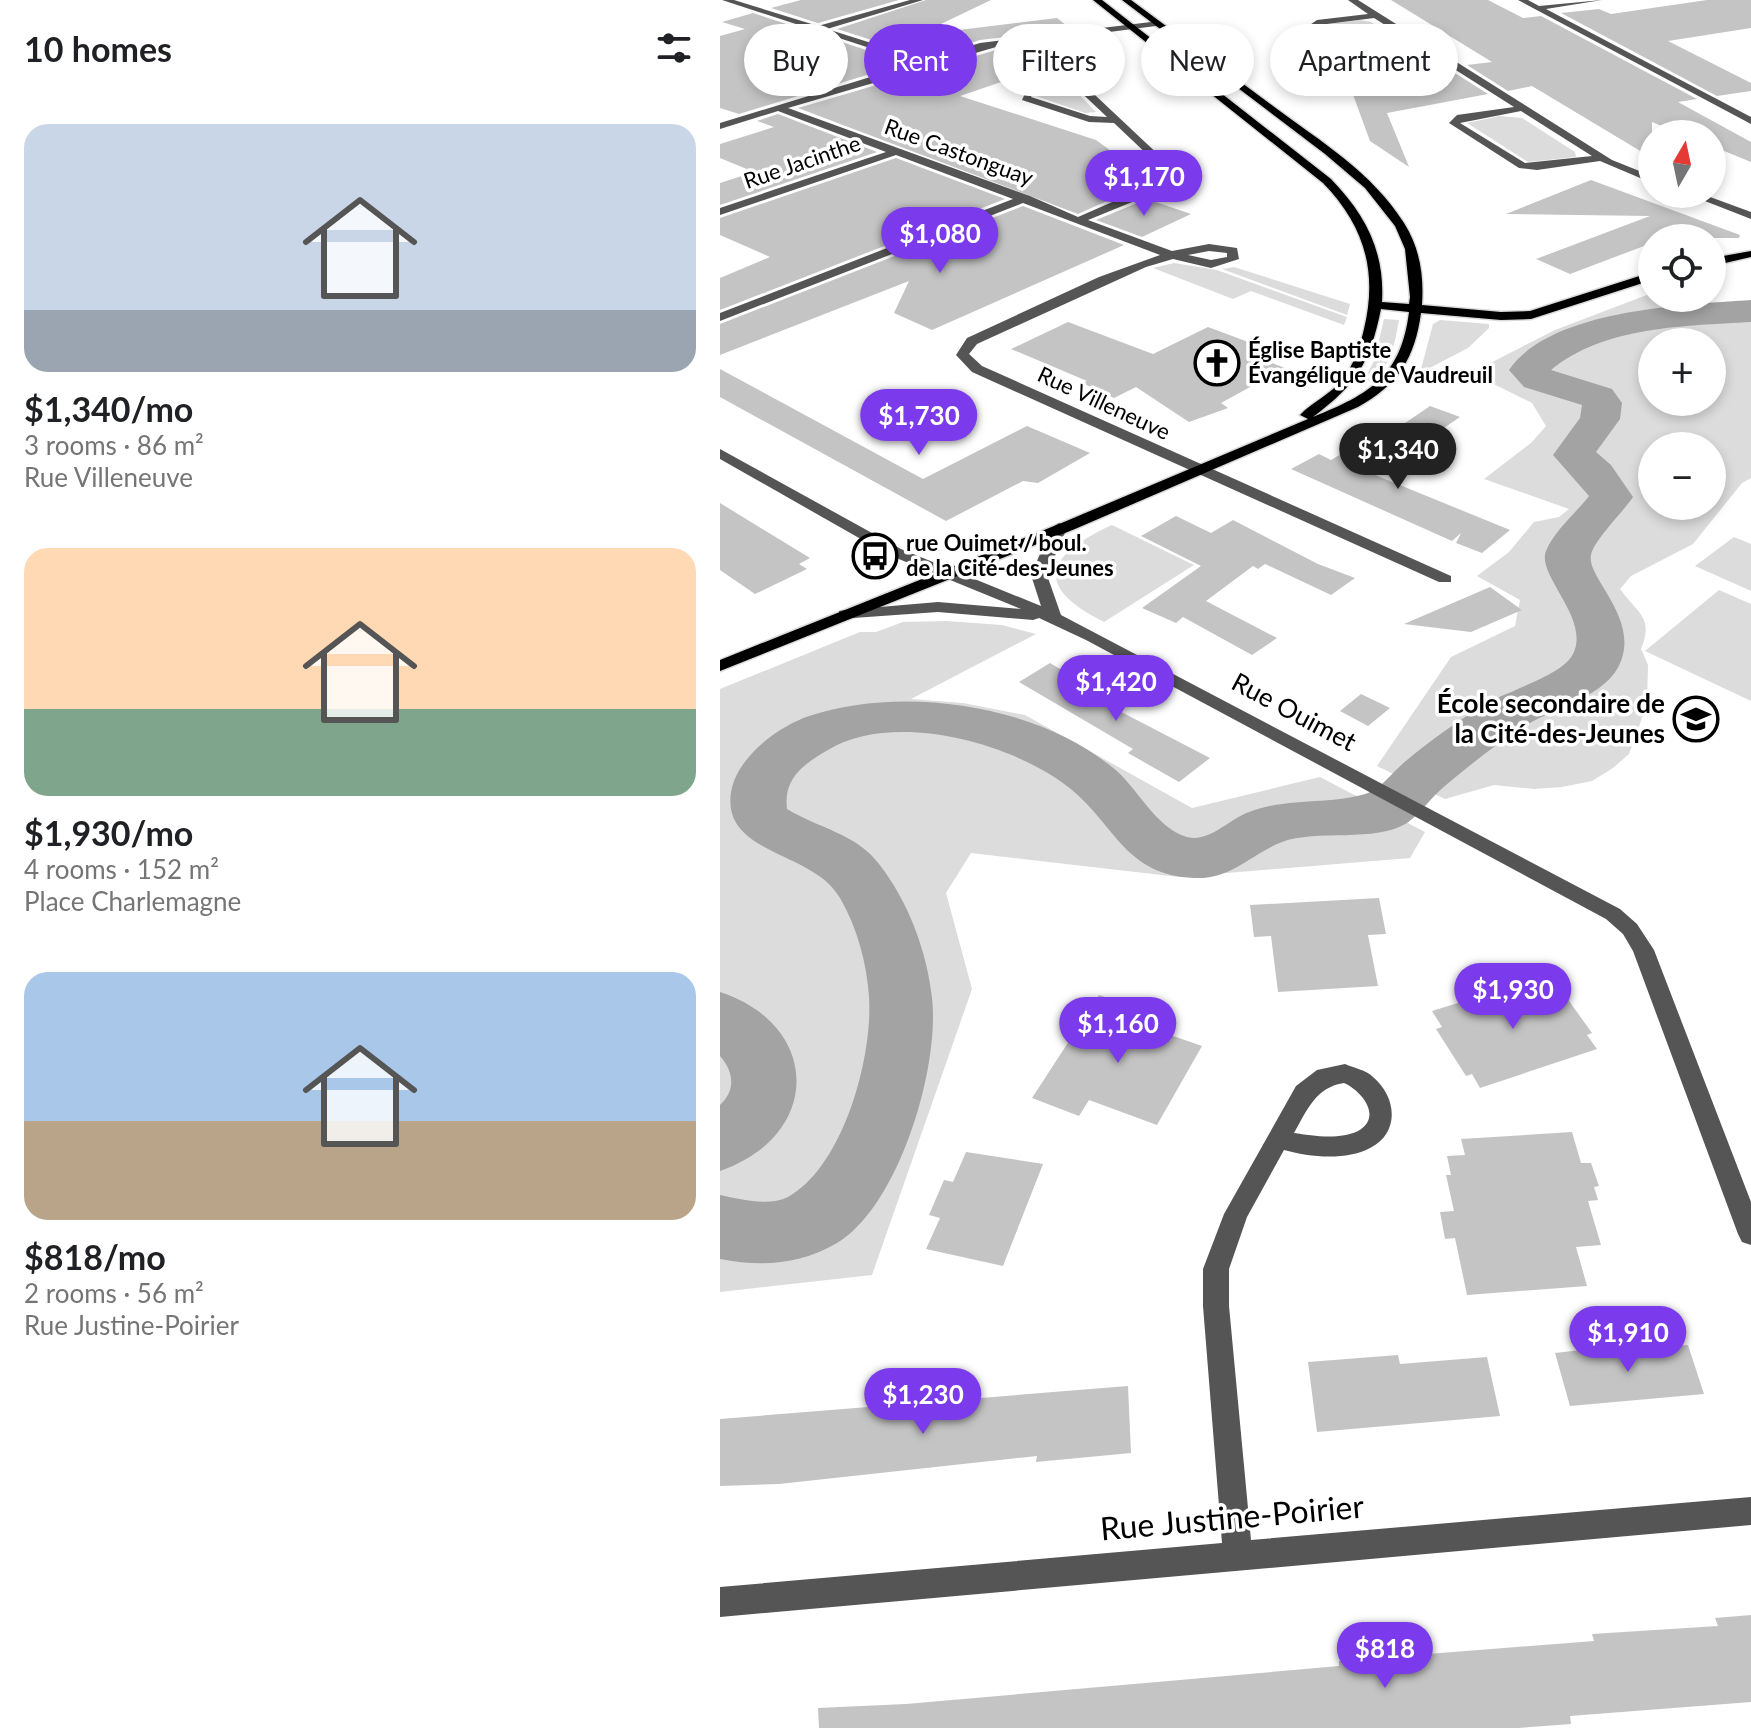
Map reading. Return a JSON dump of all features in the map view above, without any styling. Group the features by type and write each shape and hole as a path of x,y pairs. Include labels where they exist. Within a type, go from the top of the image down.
{"main road":[{"path":"1097,0 1343,197 1361,222 1374,250 1376,305 1365,350 1346,384 1274,438"},
{"path":"720,666 1200,470 1352,404 1391,377 1403,360 1417,284 1412,250 1397,220 1370,187 1126,0"},
{"path":"1726,259 1751,254"},
{"path":"1376,305 1501,316 1531,315 1638,281"}],"street":[{"path":"726,0 802,24"},
{"path":"835,24 919,0"},
{"path":"1352,0 1390,24"},
{"path":"1522,0 1751,121"},
{"path":"1538,8 1598,0"},
{"path":"1316,24 1376,15"},
{"path":"1125,27 1156,23"},
{"path":"1458,67 1602,158 1638,174"},
{"path":"720,126 864,82"},
{"path":"1026,96 1025,98 1089,119 1119,120"},
{"path":"1082,219 1160,187 1173,177 1171,170 1093,96"},
{"name":"Rue Castonguay","path":"779,108 1082,219 1168,254"},
{"path":"1524,108 1460,117 1454,123 1523,166 1537,167 1602,158"},
{"name":"Rue Jacinthe","path":"720,212 898,151"},
{"path":"720,317 1026,198"},
{"path":"1726,207 1751,216"},
{"name":"Rue Villeneuve","path":"1168,254 972,341 962,355 977,369 1445,579"},
{"name":"Rue Ouimet","path":"720,453 895,552 1053,617 1597,904 1623,923 1643,950 1751,1234"},
{"path":"845,615 947,607 1053,617 1039,575 1059,528"},
{"path":"1238,1554 1216,1306 1216,1269 1225,1236 1279,1138"},
{"name":"Rue Justine-Poirier","path":"720,1602 1751,1511"}],"shaded area":[{"path":"1360,20 1374,24 1329,24"},
{"path":"1036,96 1081,96 1096,112 1085,113"},
{"path":"1500,116 1522,118 1575,152 1576,157 1528,162 1467,123"},
{"path":"1174,263 1217,270 1347,317 1344,325 1251,291 1233,299 1153,268"},
{"path":"1234,267 1350,304 1347,315 1222,269"},
{"path":"1638,298 1638,312 1726,312 1726,302 1751,301 1751,478 1742,483 1726,503 1726,432 1638,432 1638,520 1712,520 1693,544 1631,576 1620,589 1645,623 1641,649 1648,665 1647,704 1629,754 1592,781 1534,789 1494,785 1445,799 1377,766 1451,657 1515,626 1520,600 1477,576 1509,552 1534,522 1559,517 1569,509 1484,479 1531,443 1546,426 1532,403 1471,373 1555,330"},
{"path":"1384,319 1399,320 1391,354 1377,375 1370,381 1364,380 1374,361"},
{"path":"1440,320 1489,324 1489,328 1468,348 1420,373 1433,324"},
{"path":"1112,525 1194,565 1104,622 1066,596 1057,583 1056,571 1061,559 1073,548"},
{"path":"1734,537 1751,544 1751,591 1695,566"},
{"path":"1719,590 1751,604 1751,701 1645,651"},
{"path":"903,622 1002,625 1036,634 911,699 963,703 1025,715 1192,808 1320,777 1425,832 1410,858 1179,877 971,853 946,893 972,989 872,1275 720,1292 720,689 860,632 876,632"}],"building":[{"path":"801,0 899,0 818,23 771,8"},
{"path":"926,0 991,0 941,24 864,24 864,38 848,32 848,25"},
{"path":"1391,0 1488,0 1523,18 1541,16 1697,99 1678,102 1711,120 1638,120 1638,150 1532,86 1508,91 1467,65 1492,62 1458,41 1458,24 1430,24"},
{"path":"1707,0 1751,0 1751,28 1668,41 1751,83 1751,91 1717,96 1561,13 1599,9 1611,14"},
{"path":"753,13 787,24 744,24 744,29 722,22"},
{"path":"1057,18 1065,24 1008,24"},
{"path":"993,26 993,38 977,41 977,28"},
{"path":"744,29 744,96 798,96 739,114 720,108 720,36"},
{"path":"848,44 864,49 864,76 848,81"},
{"path":"993,51 993,85 977,90 977,56"},
{"path":"1458,75 1488,94 1387,113 1409,167 1370,141 1354,96 1458,96"},
{"path":"864,89 864,96 960,96 1096,140 1140,172 1107,186 1127,192 1078,214 798,108 848,96 848,93"},
{"path":"778,114 877,152 720,205 720,183 754,172 720,158 720,144 774,127 757,121"},
{"path":"1726,128 1751,142 1751,162 1726,152"},
{"path":"896,158 1005,199 720,310 720,278 770,257 720,235 720,218"},
{"path":"1591,180 1638,197 1638,208 1667,208 1710,224 1638,224 1638,248 1570,274 1536,259 1650,216 1506,214"},
{"path":"1147,199 1191,214 1142,237 1096,220"},
{"path":"1023,206 1124,245 932,330 894,313 909,281 720,355 720,324"},
{"path":"1726,230 1740,235 1739,238 1726,238"},
{"path":"1068,322 1153,354 1208,327 1259,346 1249,354 1285,368 1221,403 1228,408 1189,422 1136,387 1114,398 1082,383 1087,381 1011,349"},
{"path":"720,369 923,479 1027,426 1090,453 1038,483 1023,481 946,521 720,397"},
{"path":"1430,406 1460,417 1435,434 1405,423"},
{"path":"1392,424 1420,436 1363,470 1510,530 1482,553 1456,543 1461,533 1452,541 1291,469 1319,454 1331,460"},
{"path":"720,503 810,558 799,564 807,569 755,594 720,570"},
{"path":"1176,516 1211,533 1233,520 1318,564 1355,578 1331,595 1265,564 1258,569 1253,566 1206,601 1277,638 1252,655 1183,617 1176,623 1142,608 1201,566 1141,536"},
{"path":"1490,587 1522,610 1471,632 1404,624"},
{"path":"1050,663 1109,698 1102,702 1210,758 1179,782 1128,753 1133,749 1019,682"},
{"path":"1361,694 1390,708 1368,726 1340,711"},
{"path":"1379,898 1386,934 1368,935 1378,986 1278,992 1271,936 1254,937 1250,905"},
{"path":"1545,976 1554,989 1559,987 1592,1033 1587,1035 1597,1049 1480,1088 1472,1074 1466,1076 1436,1029 1442,1027 1432,1011"},
{"path":"1099,995 1141,1010 1133,1022 1202,1046 1157,1125 1089,1100 1079,1116 1032,1098"},
{"path":"1572,1132 1581,1163 1591,1163 1599,1186 1594,1187 1598,1200 1588,1201 1601,1245 1576,1247 1587,1286 1467,1295 1455,1238 1445,1239 1440,1212 1454,1211 1446,1175 1451,1175 1447,1156 1465,1155 1461,1139"},
{"path":"966,1152 1043,1164 1003,1266 926,1249 940,1218 929,1215 944,1180 953,1182"},
{"path":"1688,1345 1704,1394 1570,1406 1555,1353 1616,1346 1617,1350"},
{"path":"1398,1355 1400,1364 1487,1357 1500,1416 1317,1432 1308,1362"},
{"path":"1128,1386 1131,1453 1036,1462 1037,1456 779,1484 720,1486 720,1419"},
{"path":"1751,1615 1751,1702 1570,1716 1571,1724 1518,1728 819,1728 818,1708 906,1704 1339,1666 1339,1661 1594,1641 1592,1634 1718,1626 1715,1618"}],"waterway":[{"path":"720,1227 755,1234 785,1231 811,1221 833,1204 851,1182 878,1126 900,1036 901,1000 892,953 874,906 859,879 850,868 826,851 762,819 759,788 782,755 823,729 860,719 899,716 941,719 982,727 1057,756 1088,775 1142,834 1167,852 1183,857 1212,857 1223,853 1276,823 1386,810 1425,773 1505,715 1575,680 1596,662 1600,644 1592,603 1567,567 1568,552 1611,497 1596,474 1574,455 1581,441 1600,419 1602,403 1598,397 1538,379 1528,370 1548,354 1602,331 1664,319 1751,311"},
{"path":"720,1017 755,1051 765,1077 756,1111 740,1129 720,1142"}],"place":[{"name":"Église Baptiste Évangélique de Vaudreuil","path":"1217,363"},
{"name":"rue Ouimet / boul. de la Cité-des-Jeunes","path":"875,556"},
{"name":"École secondaire de la Cité-des-Jeunes","path":"1696,719"}]}
